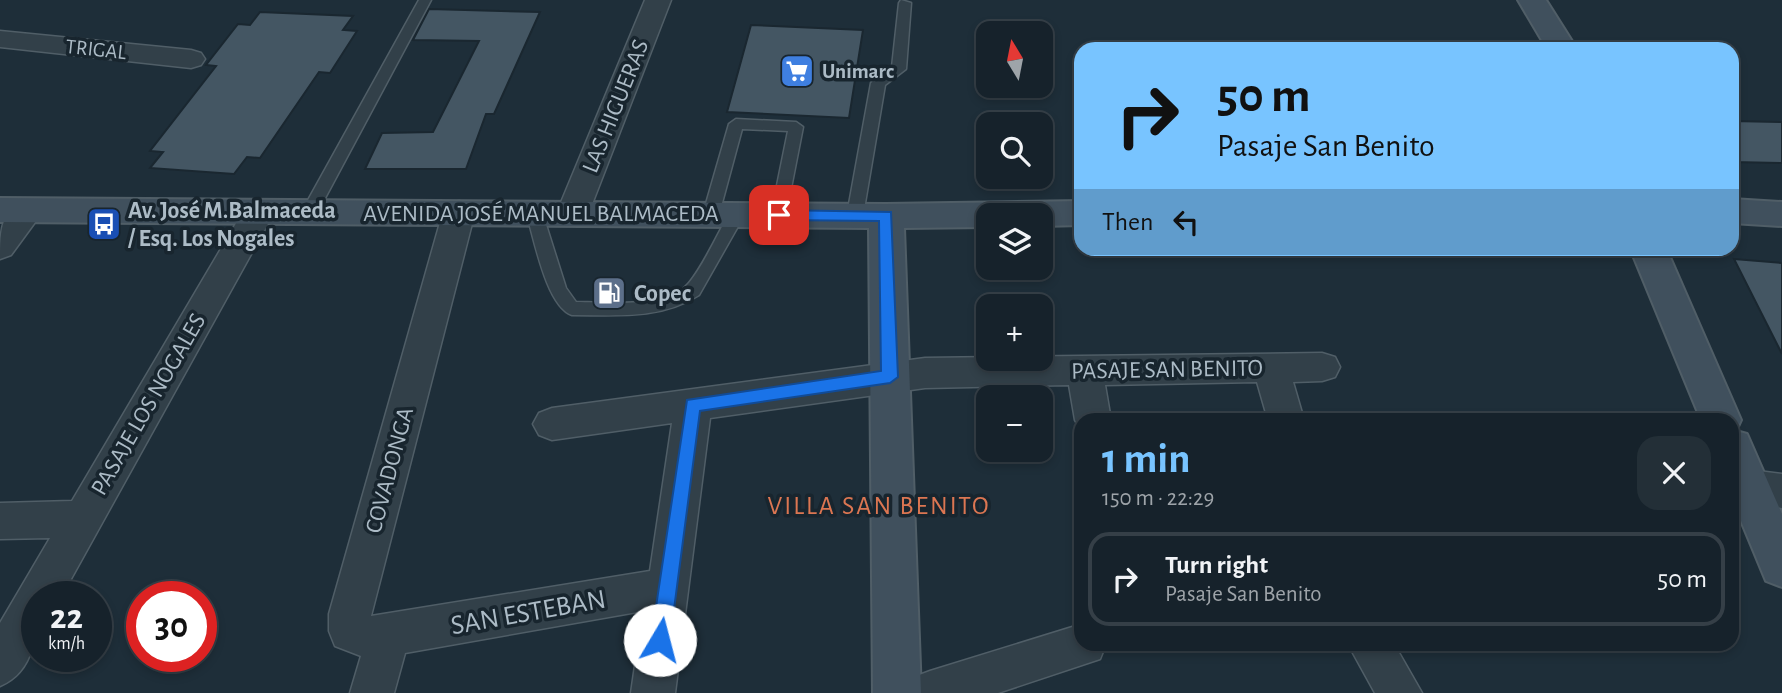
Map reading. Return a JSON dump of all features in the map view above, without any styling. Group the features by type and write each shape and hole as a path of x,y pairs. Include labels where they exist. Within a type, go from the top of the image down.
{"main road":[{"path":"1532,0 1558,42"},
{"name":"AVENIDA JOSÉ MANUEL BALMACEDA","path":"14,210 871,216 1074,213"},
{"path":"1739,211 1782,214"},
{"path":"871,216 890,377 897,693"},
{"path":"1651,256 1718,413"},
{"path":"1739,456 1766,489 1782,566"}],"street":[{"name":"LAS HIGUERAS","path":"573,212 658,0"},
{"name":"TRIGAL","path":"0,38 191,59"},
{"path":"0,247 14,210"},
{"name":"PASAJE LOS NOGALES","path":"48,581 259,211"},
{"name":"COVADONGA","path":"389,635 356,635 348,624 459,212"},
{"name":"PASAJE SAN BENITO","path":"552,425 890,377 1085,370 1322,367"},
{"path":"1271,368 1284,413"},
{"path":"1085,370 1092,413"},
{"path":"653,693 693,405"},
{"path":"0,521 83,519"},
{"name":"SAN ESTEBAN","path":"389,635 668,586"},
{"name":"PASAJE LOS NOGALES","path":"0,664 21,628"},
{"path":"372,693 389,635"},
{"path":"930,693 1074,648"},
{"path":"1373,651 1400,693"}],"lane":[{"path":"310,211 425,0"},
{"path":"871,216 878,83 899,69 905,3"},
{"path":"534,212 558,291 572,308 650,307 682,299 693,290 724,214 736,124 796,127 779,215"}],"building":[{"path":"429,9 540,12 494,114 486,114 466,169 365,169 382,133 433,132 479,41 413,40"},
{"path":"260,12 353,16 343,30 357,31 330,73 319,72 260,158 247,157 234,174 150,168 163,152 150,151 216,66 206,65 238,24 250,25"},
{"name":"Unimarc","path":"751,25 863,30 849,118 727,112"},
{"path":"1739,121 1782,122 1782,163 1739,162"},
{"path":"1734,259 1782,263 1782,354"}],"place":[{"name":"Unimarc","path":"797,71"},
{"name":"Av. José M.Balmaceda / Esq. Los Nogales","path":"104,224"},
{"name":"Copec","path":"609,293"}],"district":[{"name":"VILLA SAN BENITO","path":"879,505"}],"route":[{"path":"660,640 693,405 890,377 886,216 779,215"}]}
